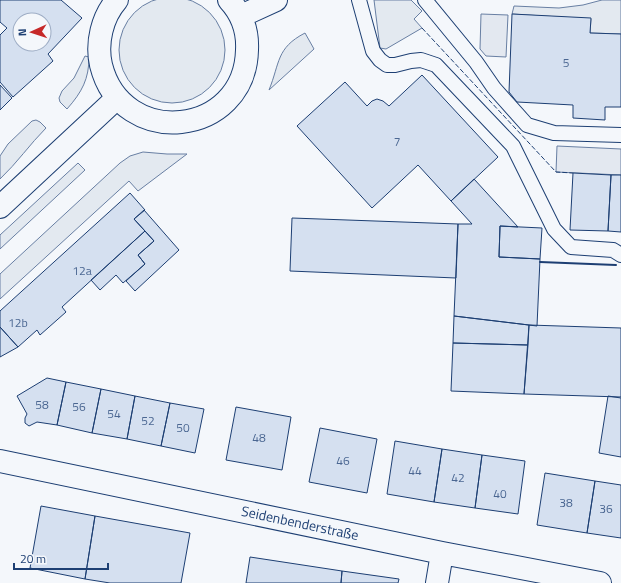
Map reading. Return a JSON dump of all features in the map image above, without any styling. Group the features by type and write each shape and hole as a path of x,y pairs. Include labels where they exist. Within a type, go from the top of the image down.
{"street":[{"path":"117,0 106,17 101,30 99,45 103,73 109,87 117,98 128,108 140,115 168,123 182,123 196,120 221,106 231,96 239,84 244,71 248,42 235,8 276,0"},
{"path":"0,207 117,98"},
{"name":"Seidenbenderstraße","path":"0,461 442,553 600,583"},
{"path":"437,583 442,553"}],"lane":[{"path":"359,0 373,51 380,60 395,66 411,61 421,60 436,65 513,146 554,229 571,247 612,250 621,255"},
{"path":"425,0 476,62 494,88 527,125 554,133 621,135"}],"shaded area":[{"path":"172,-3 192,1 210,12 221,30 225,50 221,70 210,88 192,99 172,103 152,99 134,88 123,70 119,50 123,30 134,12 152,1"},
{"path":"374,0 411,0 422,11 414,19 422,28 386,49 380,48"},
{"path":"602,0 621,0 621,34 590,33 591,19 512,14 514,6 559,8 583,5"},
{"path":"481,14 508,15 506,57 486,56 480,49"},
{"path":"305,33 314,49 269,90 280,57 289,44"},
{"path":"85,56 89,57 89,65 84,85 77,97 67,109 60,102 59,98 62,91 74,78"},
{"path":"36,120 46,128 0,179 0,156 8,144 32,121"},
{"path":"557,146 621,149 621,175 556,172"},
{"path":"143,152 187,154 138,191 129,181 0,299 0,274 120,163 130,156"},
{"path":"78,163 85,170 0,249 0,235"}],"building":[{"path":"0,0 61,0 82,18 52,50 52,12 12,12 12,52 50,52 48,54 53,61 13,97 0,82 0,35 7,28 0,22"},
{"path":"512,14 591,18 590,33 621,34 621,107 605,107 605,120 573,118 573,105 517,102 509,92"},
{"path":"422,75 498,157 451,201 418,165 372,208 297,126 345,82 367,106 372,101 377,99 383,101 389,106"},
{"path":"0,85 12,98 0,110"},
{"path":"573,173 611,175 608,231 570,230"},
{"path":"611,175 621,175 621,232 608,231"},
{"path":"474,179 518,227 500,226 499,257 540,259 537,326 454,316 458,224 472,224 451,201"},
{"path":"130,193 145,210 134,219 145,231 62,307 66,312 40,335 37,330 18,347 0,327 0,311"},
{"path":"144,210 179,250 135,291 126,281 145,264 138,255 154,241 134,219"},
{"path":"292,218 458,224 456,278 290,271"},
{"path":"500,226 542,228 540,259 499,257"},
{"path":"145,231 154,241 138,255 145,264 123,283 116,275 100,290 91,280"},
{"path":"454,316 529,325 528,345 453,343"},
{"path":"529,325 621,328 621,397 524,394"},
{"path":"0,327 18,347 0,357"},
{"path":"453,343 528,345 524,394 451,391"},
{"path":"47,378 66,382 57,425 37,422 29,426 25,423 27,414 17,396"},
{"path":"66,382 101,389 92,433 57,425"},
{"path":"101,389 135,396 127,439 92,433"},
{"path":"135,396 170,403 161,446 127,439"},
{"path":"608,396 621,398 621,457 599,453"},
{"path":"170,403 204,409 195,453 161,446"},
{"path":"236,407 291,417 282,470 226,460"},
{"path":"320,428 377,439 367,493 309,482"},
{"path":"395,441 442,449 434,502 387,494"},
{"path":"442,449 482,455 475,508 434,502"},
{"path":"482,455 525,461 518,514 475,508"},
{"path":"545,473 595,481 587,533 537,525"},
{"path":"595,481 621,485 621,538 587,533"},
{"path":"41,506 95,516 85,579 30,568"},
{"path":"95,516 190,533 181,583 110,583 85,579"},
{"path":"250,557 342,571 341,583 246,583"},
{"path":"342,571 399,579 398,583 341,583"}],"fence":[{"path":"422,28 556,172 573,173"}],"wall":[{"path":"540,262 616,265"}]}
